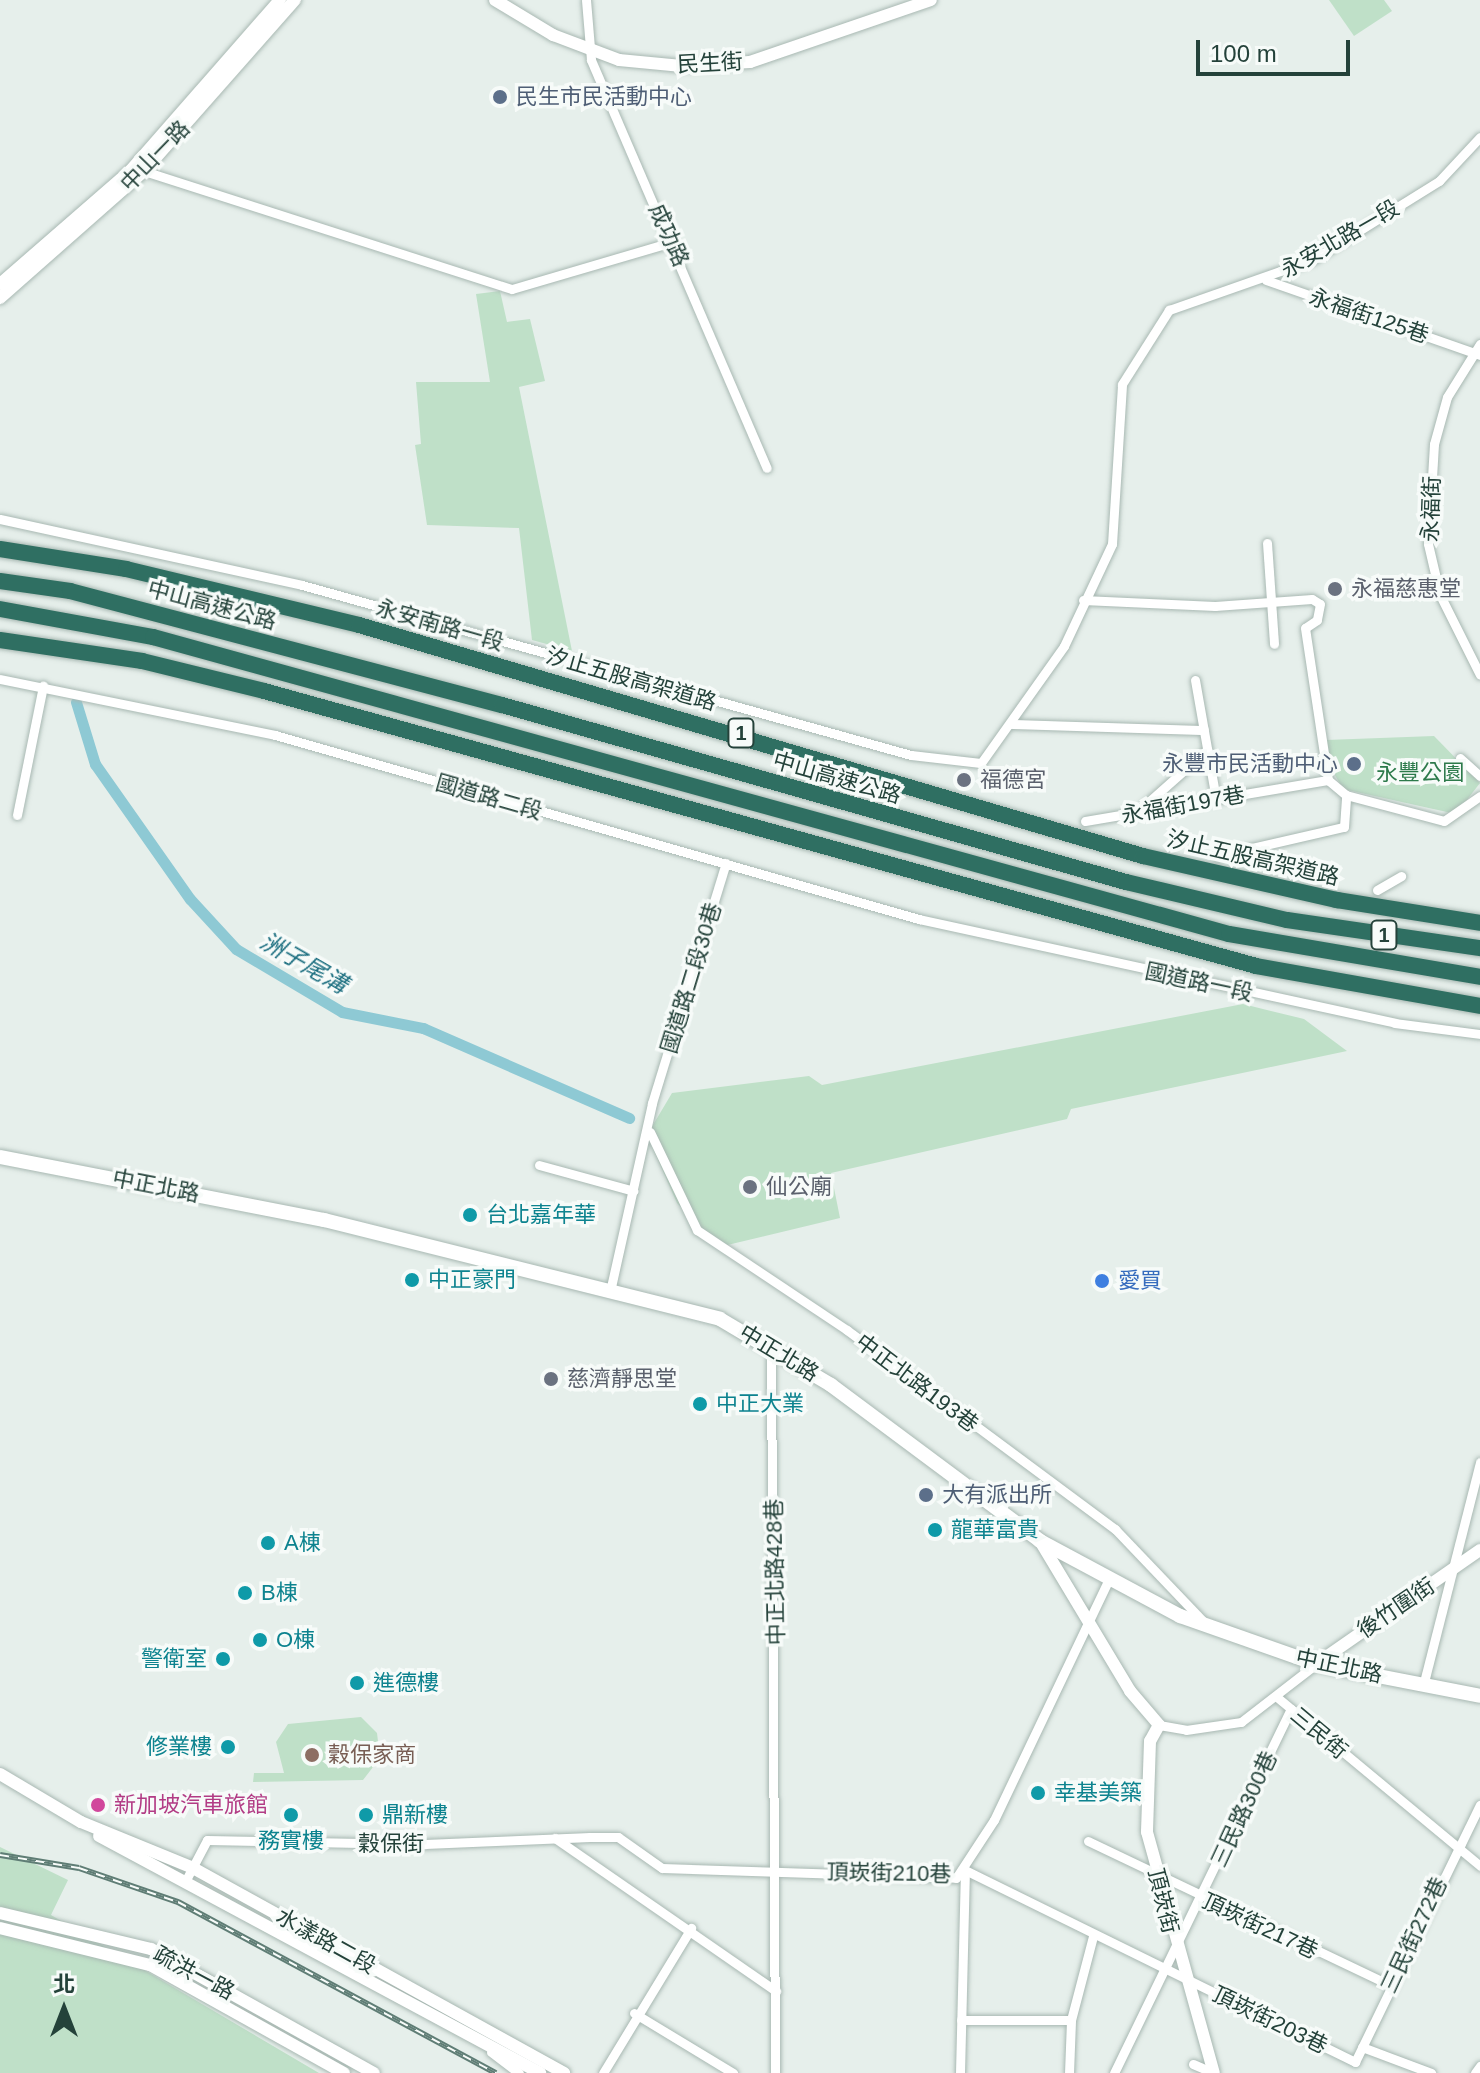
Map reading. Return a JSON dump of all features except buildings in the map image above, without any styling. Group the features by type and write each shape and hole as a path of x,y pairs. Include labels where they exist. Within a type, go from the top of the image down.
{"highway":[{"name":"汐止五股高架道路","path":"0,549 126,569 359,625 1143,856 1337,900 1480,923"},
{"name":"中山高速公路","path":"0,581 70,591 502,705 1126,882 1287,920 1480,948"},
{"name":"中山高速公路","path":"0,609 153,637 1229,934 1480,977"},
{"path":"0,640 142,661 264,691 1256,966 1480,1006"}],"main road":[{"name":"中正北路","path":"8,1158 611,1287 720,1319 771,1348 1040,1541 1109,1579 1205,1624 1316,1664 1424,1682 1480,1696"}],"street":[{"name":"中山一路","path":"0,284 131,170 280,0"},
{"name":"中山一路","path":"0,298 144,171 295,0"},
{"name":"民生街","path":"495,0 590,48 640,63 750,62 931,0"},
{"name":"成功路","path":"586,0 590,48 767,468"},
{"name":"永安北路一段","path":"970,765 981,763 1064,646 1112,544 1116,410 1139,352 1169,310 1266,280 1312,260 1439,181 1480,137"},
{"path":"144,171 512,289 672,242"},
{"name":"永福街125巷","path":"1266,280 1478,350"},
{"name":"永福街","path":"1478,350 1447,397 1434,444 1428,544 1440,595 1480,675"},
{"name":"永安南路一段","path":"0,519 302,585 827,734 970,765"},
{"path":"1267,543 1274,644"},
{"path":"1083,600 1320,604 1317,620 1305,628 1328,780 1346,795 1444,821 1480,796"},
{"name":"國道路二段","path":"0,679 275,735 919,919"},
{"path":"1195,680 1216,799"},
{"path":"17,815 43,686"},
{"path":"1010,724 1204,730"},
{"path":"1134,814 1207,750"},
{"path":"1460,758 1480,776"},
{"name":"永福街197巷","path":"1085,821 1328,780"},
{"path":"1217,856 1344,827 1346,795"},
{"name":"國道路二段30巷","path":"611,1287 650,1132 655,1093 726,863"},
{"path":"1377,890 1401,876"},
{"name":"國道路一段","path":"919,919 1395,1023 1480,1034"},
{"name":"中正北路193巷","path":"650,1132 697,1230 847,1330 1115,1529 1205,1624"},
{"path":"539,1165 634,1191"},
{"name":"中正北路428巷","path":"771,1348 777,1872 775,2073"},
{"path":"1424,1682 1480,1462"},
{"path":"1040,1541 1159,1725"},
{"name":"後竹圍街","path":"1278,1698 1316,1664 1480,1550"},
{"path":"960,2073 965,1870 1109,1579"},
{"name":"三民街","path":"1159,1725 1186,1730 1241,1722 1278,1698 1480,1866"},
{"name":"三民路300巷","path":"1114,2073 1167,1973 1291,1709"},
{"name":"頂崁街","path":"1159,1725 1150,1741 1147,1832 1176,1952 1190,1981 1214,2073"},
{"name":"水漾路二段","path":"0,1774 81,1822 190,1873 564,2073"},
{"path":"0,1782 21,1786"},
{"name":"三民街272巷","path":"1373,2024 1456,1846 1480,1805"},
{"name":"頂崁街210巷","path":"618,1837 662,1868 956,1878 965,1870 1167,1973 1190,1981"},
{"name":"穀保街","path":"190,1873 207,1840 618,1837"},
{"path":"555,1838 691,1928 776,1991"},
{"name":"頂崁街217巷","path":"1088,1841 1155,1872 1201,1900 1390,1985"},
{"name":"水漾路二段","path":"190,1873 540,2073"},
{"name":"疏洪一路","path":"0,1913 151,1949 374,2073"},
{"name":"疏洪一路","path":"0,1928 150,1965 344,2073"},
{"path":"603,2073 634,2013 691,1928"},
{"path":"1069,2073 1071,2020 1093,1936"},
{"name":"頂崁街203巷","path":"1190,1981 1355,2062 1373,2024"},
{"path":"634,2013 733,2073"},
{"path":"961,2020 1071,2020"},
{"path":"453,2023 519,2073"},
{"path":"1362,2047 1431,2073"},
{"path":"1351,2073 1355,2062"},
{"path":"1193,2064 1214,2073"},
{"path":"1475,2073 1480,2066"}],"green space":[{"path":"1329,0 1384,0 1392,11 1354,36"},
{"path":"500,291 507,322 530,319 545,381 519,387 572,651 532,640 519,528 427,525 415,445 421,444 416,382 490,382 476,294"},
{"name":"永豐公園","path":"1434,736 1480,783 1456,814 1343,789 1329,765 1326,740"},
{"path":"1243,1004 1304,1019 1347,1051 1071,1109 1067,1119 831,1173 840,1218 719,1247 677,1203 647,1135 672,1093 809,1076 822,1085"},
{"path":"361,1717 377,1733 380,1758 363,1780 253,1782 254,1773 284,1773 276,1742 288,1724"},
{"path":"0,1847 68,1880 51,1915 319,2073 0,2073"}],"waterway":[{"name":"洲子尾溝","path":"76,702 95,764 190,899 236,949 342,1012 423,1028 629,1118"}],"railway":[{"path":"0,1855 79,1868 178,1902 496,2073"}],"place":[{"name":"民生市民活動中心","path":"500,97"},
{"name":"永福慈惠堂","path":"1335,589"},
{"name":"永豐市民活動中心","path":"1354,764"},
{"name":"福德宮","path":"964,780"},
{"name":"仙公廟","path":"750,1187"},
{"name":"台北嘉年華","path":"470,1215"},
{"name":"中正豪門","path":"412,1280"},
{"name":"愛買","path":"1102,1281"},
{"name":"慈濟靜思堂","path":"551,1379"},
{"name":"中正大業","path":"700,1404"},
{"name":"大有派出所","path":"926,1495"},
{"name":"龍華富貴","path":"935,1530"},
{"name":"A棟","path":"268,1543"},
{"name":"B棟","path":"245,1593"},
{"name":"O棟","path":"260,1640"},
{"name":"警衛室","path":"223,1659"},
{"name":"進德樓","path":"357,1683"},
{"name":"修業樓","path":"228,1747"},
{"name":"穀保家商","path":"312,1755"},
{"name":"幸基美築","path":"1038,1793"},
{"name":"新加坡汽車旅館","path":"98,1805"},
{"name":"務實樓","path":"291,1815"},
{"name":"鼎新樓","path":"366,1815"}]}
